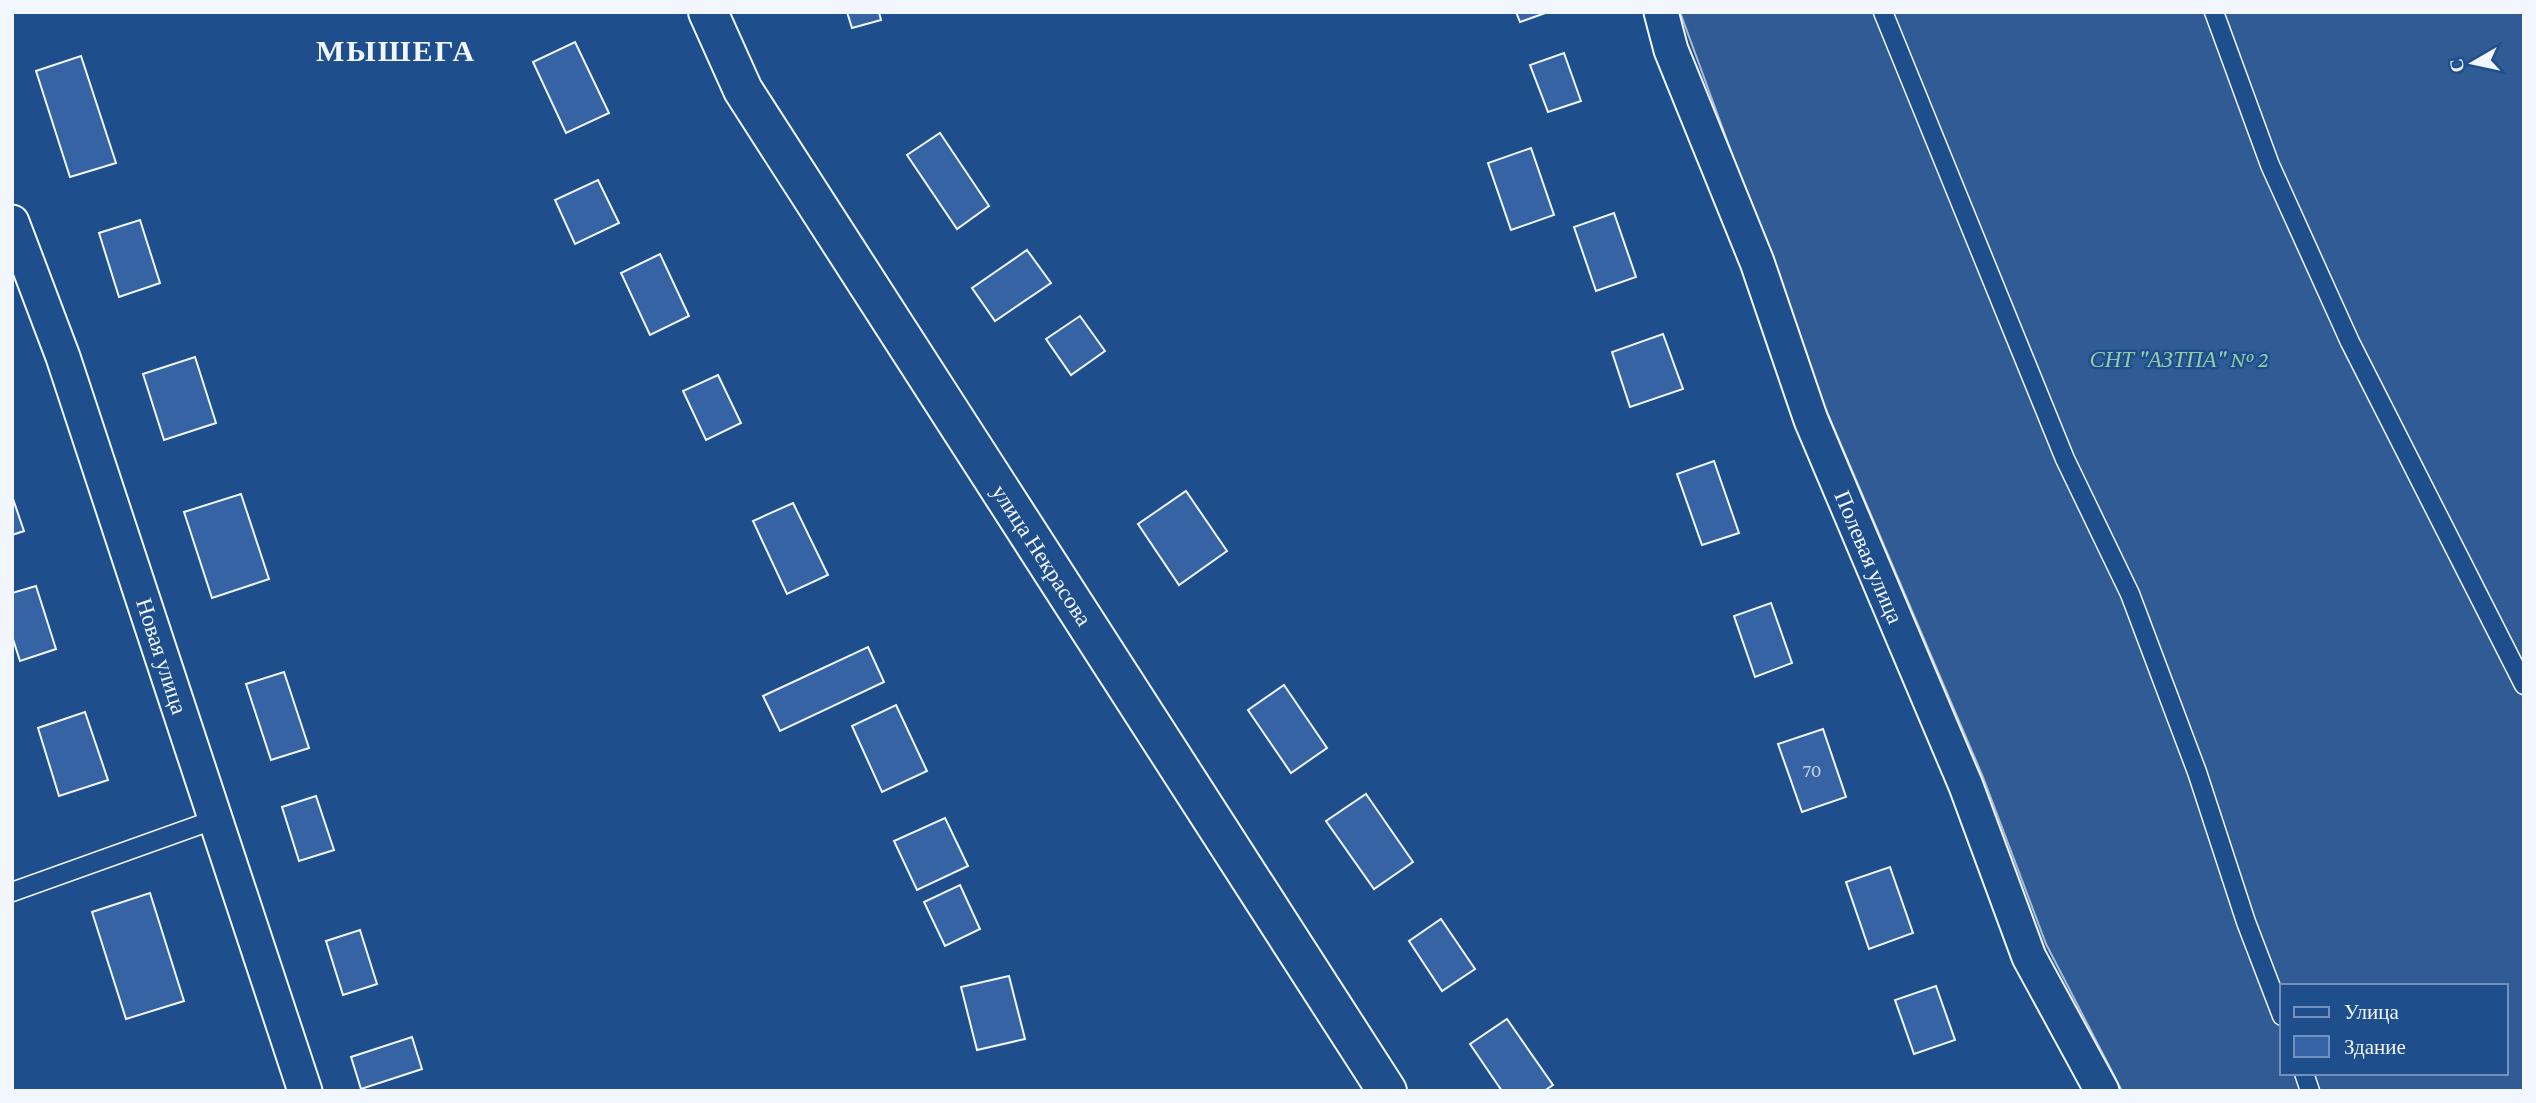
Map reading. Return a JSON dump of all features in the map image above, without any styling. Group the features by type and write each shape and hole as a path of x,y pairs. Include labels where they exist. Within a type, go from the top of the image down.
{"main road":[{"name":"улица Некрасова","path":"709,12 743,90 1387,1091"}],"street":[{"name":"Полевая улица","path":"1661,12 1671,50 1757,262 1811,420 1966,786 2029,957 2102,1091"},
{"name":"Новая улица","path":"12,222 63,357 305,1091"}],"lane":[{"path":"1883,12 2066,459 2130,594 2197,772 2246,922 2280,1011"},
{"path":"2214,12 2270,165 2350,342 2524,685"},
{"path":"12,892 216,819"}],"shaded area":[{"name":"СНТ \"АЗТПА\" № 2","path":"1680,12 2524,12 2524,1091 2122,1091 2046,944 1983,777 1824,405"}],"building":[{"path":"847,12 879,12 881,20 852,28"},
{"path":"1516,12 1548,12 1520,22"},
{"path":"575,42 609,113 566,133 533,62"},
{"path":"1564,53 1581,101 1548,112 1530,65"},
{"path":"81,56 116,163 70,177 36,71"},
{"path":"940,133 989,206 957,229 907,155"},
{"path":"1531,148 1554,215 1511,230 1488,163"},
{"path":"598,180 619,223 575,244 555,200"},
{"path":"1614,213 1636,277 1596,291 1574,227"},
{"path":"140,220 160,283 119,297 99,233"},
{"path":"1027,250 1051,283 995,321 972,288"},
{"path":"660,254 689,316 650,335 621,273"},
{"path":"1080,316 1105,351 1071,375 1046,339"},
{"path":"1663,334 1683,389 1630,407 1612,352"},
{"path":"195,357 216,423 164,440 143,374"},
{"path":"718,375 741,423 706,440 683,391"},
{"path":"1714,461 1739,533 1702,545 1677,474"},
{"path":"1186,491 1227,551 1179,585 1138,524"},
{"path":"241,494 269,579 212,598 184,512"},
{"path":"12,496 24,531 12,535"},
{"path":"793,503 828,575 787,594 753,521"},
{"path":"36,586 56,649 20,661 12,636 12,593"},
{"path":"1771,603 1792,663 1755,677 1734,616"},
{"path":"868,647 884,682 780,731 763,696"},
{"path":"284,672 309,748 271,760 246,684"},
{"path":"1284,685 1327,748 1291,773 1248,710"},
{"path":"896,705 927,771 882,792 852,726"},
{"path":"85,712 108,780 59,796 38,728"},
{"path":"1823,729 1846,797 1802,812 1778,744"},
{"path":"1366,794 1413,862 1374,889 1326,821"},
{"path":"316,796 334,850 299,861 282,807"},
{"path":"945,818 968,866 917,890 894,841"},
{"path":"1890,867 1913,933 1869,949 1846,882"},
{"path":"960,885 980,929 945,946 924,902"},
{"path":"150,893 184,1001 126,1019 92,912"},
{"path":"1441,919 1475,969 1442,991 1409,941"},
{"path":"360,930 377,984 343,995 326,941"},
{"path":"1009,976 1025,1039 977,1050 961,987"},
{"path":"1936,986 1955,1040 1914,1054 1895,1000"},
{"path":"1507,1019 1553,1085 1544,1091 1502,1091 1470,1044"},
{"path":"412,1037 422,1069 361,1089 351,1057"}],"district":[{"name":"МЫШЕГА","path":"396,51"}]}
